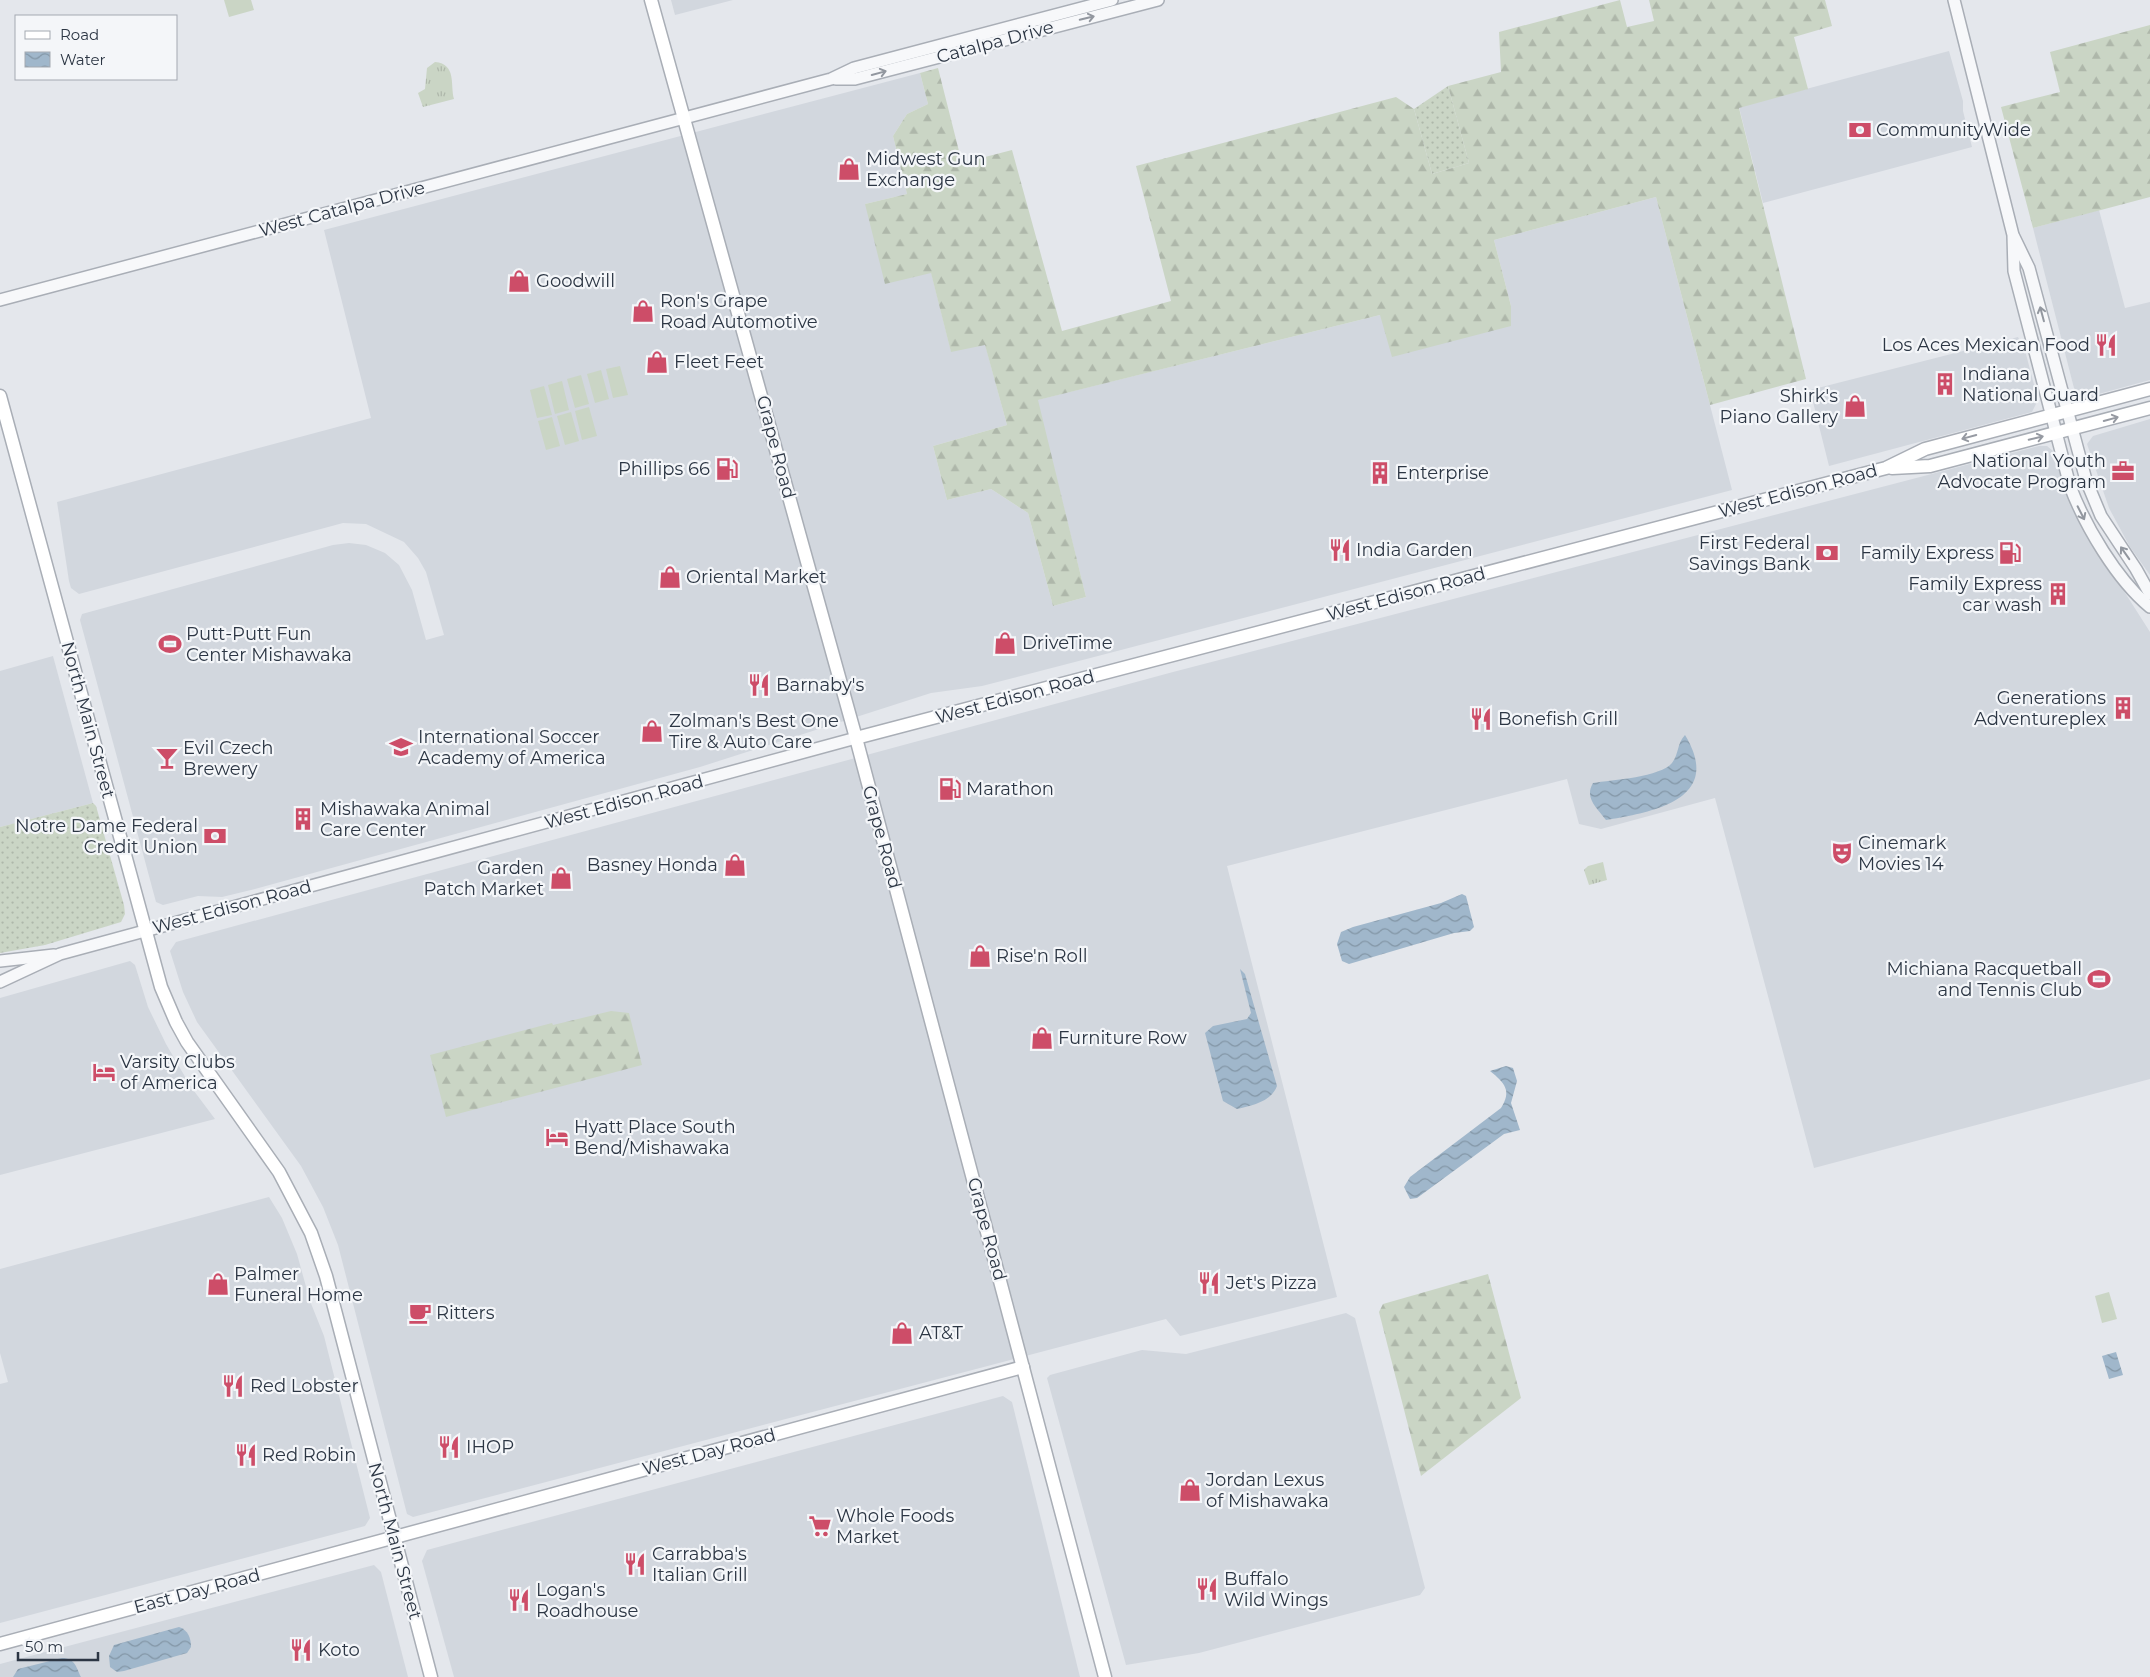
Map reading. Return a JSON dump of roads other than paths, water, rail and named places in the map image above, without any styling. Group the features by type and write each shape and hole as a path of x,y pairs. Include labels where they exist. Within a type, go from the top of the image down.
{"main road":[{"name":"Grape Road","path":"651,0 856,738 1105,1677"},
{"name":"West Edison Road","path":"856,738 1886,468 1925,449 2150,389"},
{"name":"North Main Street","path":"0,396 144,930 161,986 176,1022 213,1081 279,1172 311,1233 326,1276 431,1677"},
{"name":"West Edison Road","path":"1886,468 1930,466 2150,408"},
{"name":"West Day Road","path":"395,1538 1024,1367"},
{"name":"East Day Road","path":"0,1644 395,1538"}],"street":[{"name":"Catalpa Drive","path":"685,118 832,79 854,68 1112,0"},
{"name":"Catalpa Drive","path":"832,79 856,79 1158,0"},
{"path":"1954,0 2013,235 2029,268 2086,480 2101,516 2150,594"},
{"name":"West Catalpa Drive","path":"0,300 685,118"},
{"path":"2013,235 2014,271 2070,486 2086,523 2136,596 2150,608"},
{"name":"West Edison Road","path":"60,954 645,797 856,738"},
{"path":"0,960 60,954"},
{"path":"0,982 60,954"}],"water":[{"path":"1685,735 1695,757 1696,774 1690,788 1678,799 1662,806 1625,817 1606,820 1591,798 1590,793 1593,783 1647,775 1666,768 1674,760"},
{"path":"1462,894 1466,896 1474,927 1470,931 1454,933 1349,964 1342,961 1337,944 1341,932 1441,903"},
{"path":"1240,969 1245,974 1277,1086 1266,1099 1237,1109 1223,1101 1205,1033 1213,1026 1247,1019 1251,1013"},
{"path":"1506,1066 1513,1068 1517,1081 1511,1103 1520,1130 1504,1134 1417,1198 1410,1199 1404,1187 1410,1177 1501,1108 1506,1097 1505,1088 1500,1079 1490,1071"},
{"path":"2116,1352 2123,1375 2109,1379 2102,1356"},
{"path":"179,1627 187,1632 190,1638 191,1647 187,1653 124,1671 117,1672 110,1667 109,1656 114,1645"},
{"path":"62,1658 72,1661 81,1677 13,1677 18,1669"}],"place":[{"name":"CommunityWide","path":"1860,130"},
{"name":"Midwest Gun Exchange","path":"849,169"},
{"name":"Goodwill","path":"519,281"},
{"name":"Ron's Grape Road Automotive","path":"643,311"},
{"name":"Los Aces Mexican Food","path":"2106,345"},
{"name":"Fleet Feet","path":"657,362"},
{"name":"Indiana National Guard","path":"1945,384"},
{"name":"Shirk's Piano Gallery","path":"1855,406"},
{"name":"Phillips 66","path":"727,469"},
{"name":"National Youth Advocate Program","path":"2123,471"},
{"name":"Enterprise","path":"1380,473"},
{"name":"India Garden","path":"1340,550"},
{"name":"First Federal Savings Bank","path":"1827,553"},
{"name":"Family Express","path":"2010,553"},
{"name":"Oriental Market","path":"670,577"},
{"name":"Family Express car wash","path":"2058,594"},
{"name":"DriveTime","path":"1005,643"},
{"name":"Putt-Putt Fun Center Mishawaka","path":"170,644"},
{"name":"Barnaby's","path":"759,685"},
{"name":"Generations Adventureplex","path":"2123,708"},
{"name":"Bonefish Grill","path":"1481,719"},
{"name":"Zolman's Best One Tire & Auto Care","path":"652,731"},
{"name":"International Soccer Academy of America","path":"401,747"},
{"name":"Evil Czech Brewery","path":"167,758"},
{"name":"Marathon","path":"950,789"},
{"name":"Mishawaka Animal Care Center","path":"303,819"},
{"name":"Notre Dame Federal Credit Union","path":"215,836"},
{"name":"Cinemark Movies 14","path":"1842,853"},
{"name":"Basney Honda","path":"735,865"},
{"name":"Garden Patch Market","path":"561,878"},
{"name":"Rise'n Roll","path":"980,956"},
{"name":"Michiana Racquetball and Tennis Club","path":"2099,979"},
{"name":"Furniture Row","path":"1042,1038"},
{"name":"Varsity Clubs of America","path":"104,1072"},
{"name":"Hyatt Place South Bend/Mishawaka","path":"557,1137"},
{"name":"Jet's Pizza","path":"1209,1283"},
{"name":"Palmer Funeral Home","path":"218,1284"},
{"name":"Ritters","path":"420,1313"},
{"name":"AT&T","path":"902,1333"},
{"name":"Red Lobster","path":"233,1386"},
{"name":"IHOP","path":"449,1447"},
{"name":"Red Robin","path":"246,1455"},
{"name":"Jordan Lexus of Mishawaka","path":"1190,1490"},
{"name":"Whole Foods Market","path":"820,1526"},
{"name":"Carrabba's Italian Grill","path":"635,1564"},
{"name":"Buffalo Wild Wings","path":"1207,1589"},
{"name":"Logan's Roadhouse","path":"519,1600"},
{"name":"Koto","path":"301,1650"}]}
